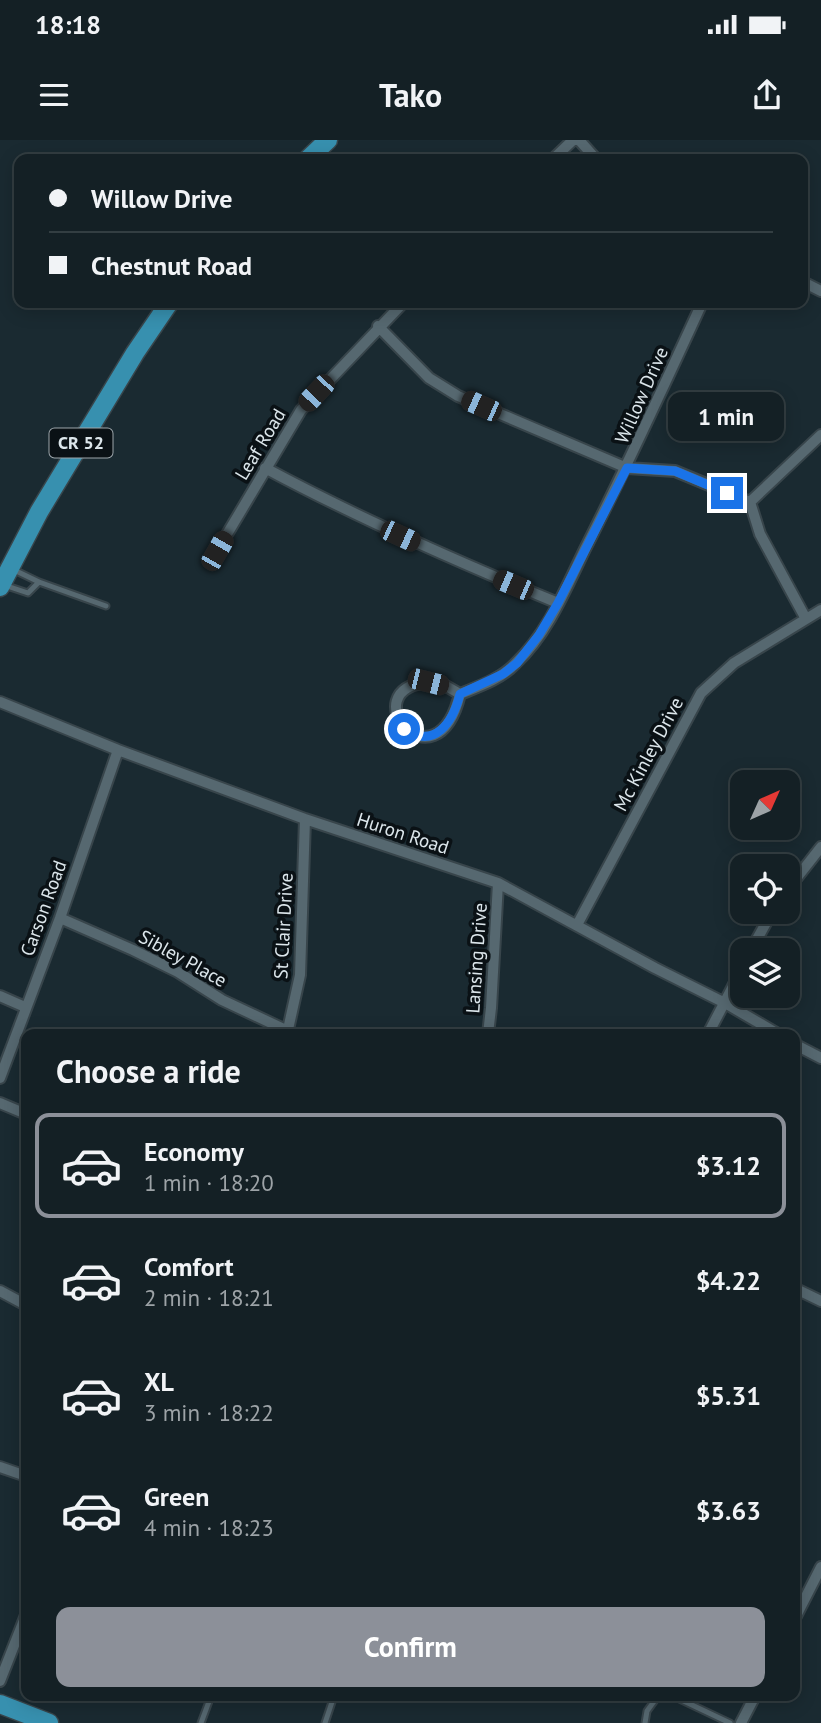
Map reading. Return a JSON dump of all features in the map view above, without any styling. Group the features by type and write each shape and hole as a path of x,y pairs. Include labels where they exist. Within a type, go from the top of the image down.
{"main road":[{"path":"314,154 328,140"},
{"name":"CR 52","path":"3,580 39,512 135,353 166,308"},
{"path":"0,1704 49,1723"}],"street":[{"path":"559,154 576,140 591,154"},
{"name":"Leaf Road","path":"217,551 301,410 398,308"},
{"name":"Willow Drive","path":"460,694 491,681 517,663 539,635 627,468 700,308"},
{"path":"378,327 429,378 458,396 627,468 675,471 750,502"},
{"path":"750,502 821,435"},
{"path":"265,468 425,548 558,603"},
{"path":"750,502 760,534 806,619"},
{"name":"Mc Kinley Drive","path":"577,925 701,693 734,663 821,610"},
{"path":"428,682 446,686 460,694 458,705 437,733 419,737 404,729 397,719 398,699 405,689 414,684 428,682"},
{"name":"Huron Road","path":"0,702 118,750 305,819 498,883 769,1029"},
{"name":"Carson Road","path":"0,1078 60,918 118,750"},
{"name":"St Clair Drive","path":"289,1029 300,975 305,819"},
{"path":"800,874 821,847"},
{"name":"Lansing Drive","path":"489,1029 498,883"},
{"name":"Sibley Place","path":"60,918 178,972 222,1000 280,1029"},
{"path":"711,1029 730,993"},
{"path":"0,996 25,1007"},
{"path":"800,1047 821,1058"},
{"path":"0,1104 21,1112"},
{"path":"0,1291 21,1302"},
{"path":"800,1291 821,1301"},
{"path":"0,1467 21,1474"},
{"path":"800,1608 821,1567"},
{"path":"0,1681 21,1628"},
{"path":"741,1723 752,1701"}],"lane":[{"path":"3,580 39,582 106,606"},
{"path":"3,580 28,593 39,582"},
{"path":"201,1723 209,1701"},
{"path":"325,1723 332,1701"},
{"path":"645,1723 647,1711 654,1701"},
{"path":"684,1701 730,1723"}],"route":[{"path":"404,729 419,737 437,733 443,729 458,705 460,694 491,681 517,663 539,635 558,603 627,468 675,471 727,493"}]}
